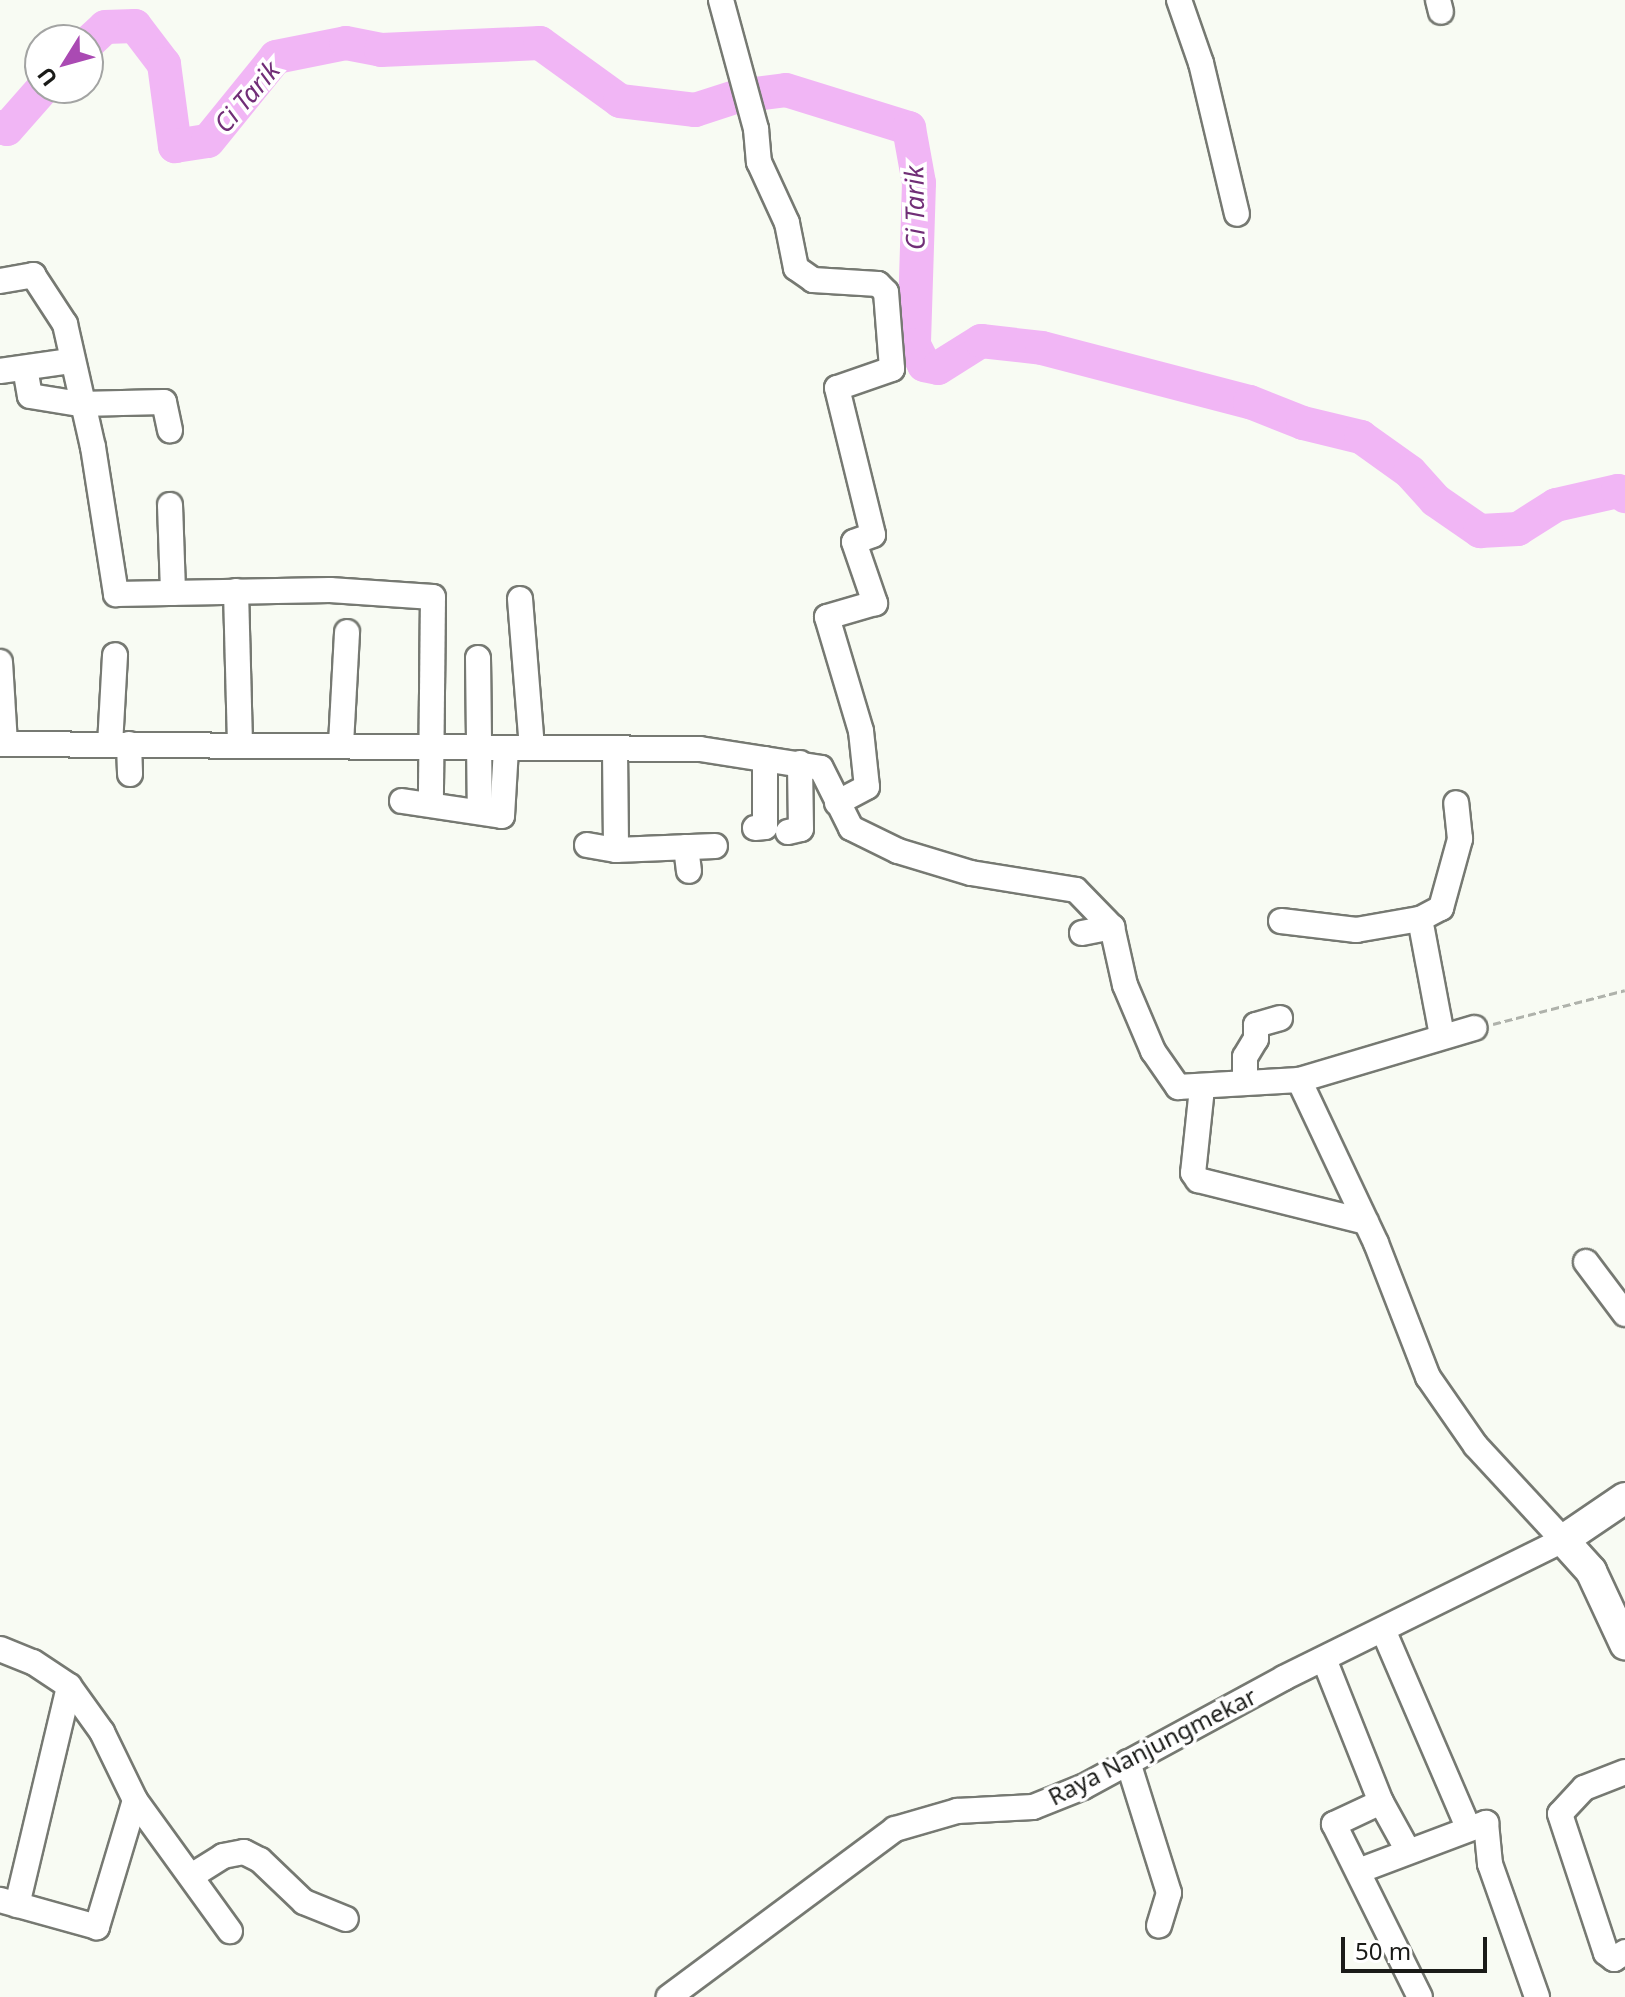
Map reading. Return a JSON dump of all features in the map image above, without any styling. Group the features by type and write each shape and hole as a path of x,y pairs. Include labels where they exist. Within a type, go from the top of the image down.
{"main road":[{"name":"Raya Nanjungmekar","path":"1558,1534 1625,1498"},
{"path":"1558,1534 1591,1571 1625,1644"}],"street":[{"path":"721,0 742,72 759,162 787,223 796,268 813,280 878,284 886,292 892,369 837,388 873,535 854,542 875,603 827,617 861,731 867,787 837,803"},
{"path":"1179,0 1201,63 1237,214"},
{"path":"0,281 34,276 65,324 70,361 93,447 111,586 116,594 330,590 433,597 429,748 431,802"},
{"path":"0,371 70,361"},
{"path":"25,368 30,396 80,404 164,402 170,430"},
{"path":"170,505 173,593"},
{"path":"236,591 240,744"},
{"path":"520,599 532,747"},
{"path":"341,744 347,632"},
{"path":"115,655 120,744 130,774"},
{"path":"478,658 480,811"},
{"path":"0,662 2,744 341,744 429,748 700,749 800,763 827,772 837,803 860,835 971,873 1076,890 1112,927 1125,985 1153,1051 1178,1087 1202,1088 1245,1080 1299,1080 1442,1035 1474,1028"},
{"path":"402,801 506,813 506,748"},
{"path":"615,750 616,850"},
{"path":"755,828 765,827 765,759"},
{"path":"788,832 801,829 800,763"},
{"path":"1281,921 1356,930 1420,919 1442,906 1460,839 1456,803"},
{"path":"587,845 687,859 715,846"},
{"path":"1420,919 1442,1035"},
{"path":"1082,933 1112,927"},
{"path":"1245,1080 1245,1057 1256,1039 1256,1025 1280,1018"},
{"path":"1299,1080 1366,1222 1428,1377 1445,1405 1558,1534"},
{"path":"1202,1088 1193,1173 1198,1180 1366,1222"},
{"path":"1586,1262 1625,1314"},
{"name":"Raya Nanjungmekar","path":"669,1997 895,1829 957,1811 1033,1807 1128,1762 1324,1659 1384,1632 1558,1534"},
{"path":"1384,1632 1468,1827"},
{"path":"0,1649 33,1662 69,1686 102,1732 135,1800 193,1875 230,1931"},
{"path":"1324,1659 1381,1802 1408,1851"},
{"path":"69,1686 9,1902 97,1927 135,1800"},
{"path":"1128,1762 1169,1893 1159,1926"},
{"path":"1625,1772 1584,1788 1560,1814 1606,1953 1614,1959 1625,1952"},
{"path":"1381,1802 1335,1821 1420,1997"},
{"path":"1361,1870 1468,1827 1487,1823 1490,1864 1537,1997"},
{"path":"193,1875 223,1856 244,1852 260,1860 304,1902 346,1919"}],"path":[{"path":"1474,1028 1625,990"}],"waterway":[{"name":"Ci Tarik","path":"104,28 135,26 164,64 175,146 208,141 276,57 346,43 381,50 540,43 620,101 695,110 738,96 786,90 909,128 919,183 914,345 924,365 938,368 981,341 1042,348 1250,402 1303,423 1361,437 1410,472 1435,500 1480,531 1518,529 1556,505 1618,491 1625,496"},
{"name":"Ci Tarik","path":"0,127 7,129 29,104"}]}
